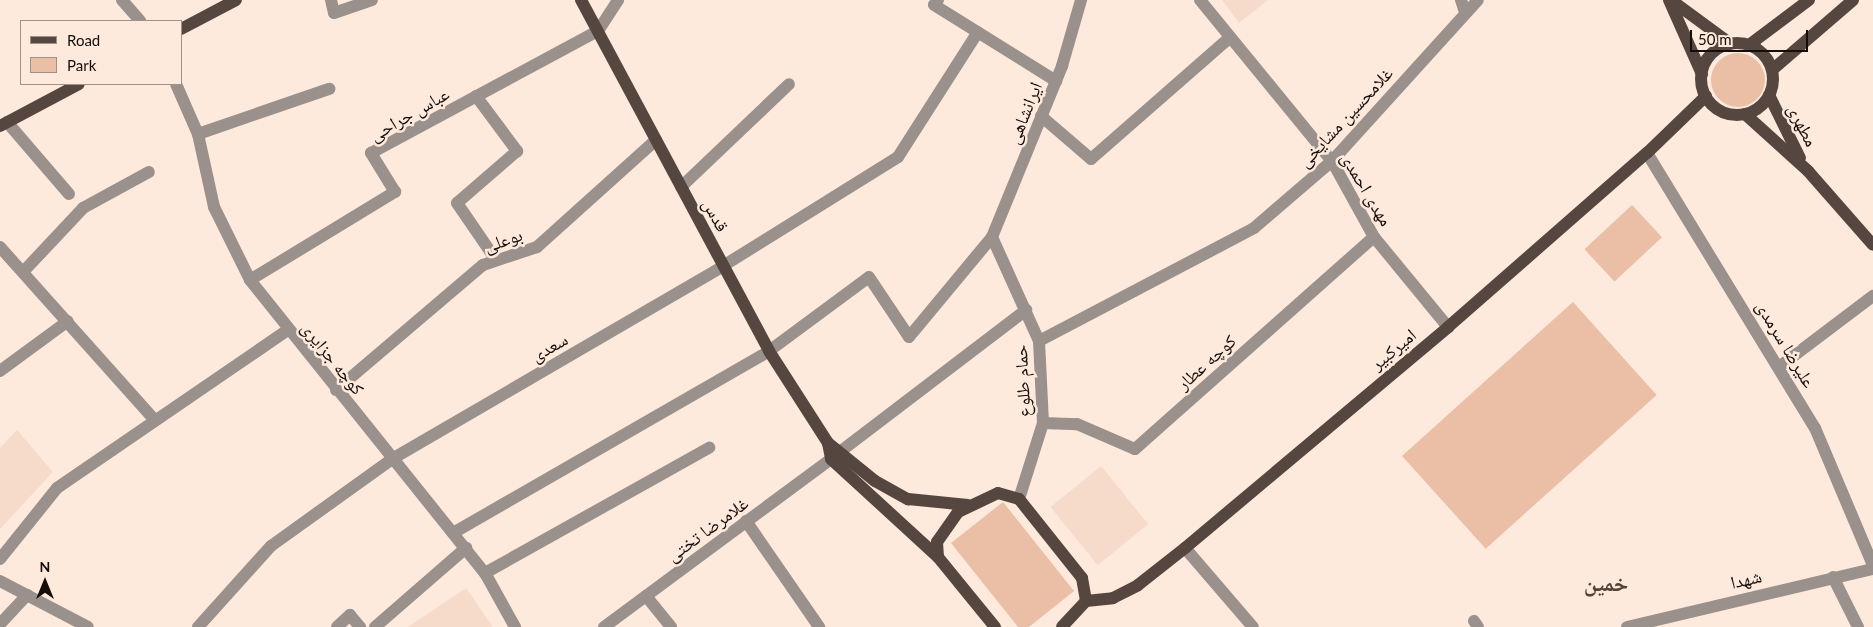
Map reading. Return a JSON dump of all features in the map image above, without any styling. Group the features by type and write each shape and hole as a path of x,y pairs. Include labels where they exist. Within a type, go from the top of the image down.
{"main road":[{"path":"182,28 236,0"},
{"name":"قدس","path":"581,0 769,351 836,455"},
{"path":"1670,0 1731,44"},
{"path":"1670,0 1702,74 1706,96 1722,111 1745,114 1769,95 1772,70 1763,55 1749,45 1731,44 1711,54 1702,74"},
{"path":"1749,45 1808,0"},
{"path":"1772,70 1853,0"},
{"path":"4,124 77,85"},
{"name":"مطهری","path":"1769,95 1784,131 1808,171"},
{"name":"امیرکبیر","path":"1086,601 1113,598 1138,585 1185,548 1448,327 1647,153 1706,96"},
{"name":"مطهری","path":"1745,114 1808,171 1873,245"},
{"path":"836,455 908,499 968,505"},
{"path":"836,455 938,557 995,627"},
{"path":"938,557 941,530 968,505 998,493 1019,499 1072,561 1082,578 1086,601 1075,621 1062,627"}],"street":[{"path":"122,0 139,20"},
{"path":"330,0 334,13 372,0"},
{"path":"598,31 618,0"},
{"path":"938,0 934,5 1056,81"},
{"name":"ایرانشاهی","path":"769,351 869,277 909,337 992,237 1056,81 1081,0"},
{"name":"مهدی احمدی","path":"1200,0 1228,39 1332,161 1374,237 1448,327"},
{"name":"غلامحسین مشایخی","path":"1039,341 1254,228 1332,161 1463,6 1478,0"},
{"name":"عباس جراحی","path":"250,280 395,192 371,153 598,31"},
{"name":"سعدی","path":"198,627 271,546 392,459 724,266 898,157 978,32"},
{"path":"1042,116 1090,159 1228,39"},
{"path":"681,187 789,84"},
{"name":"کوچه جزایری","path":"176,85 198,134 214,208 250,280 336,390 486,573 515,627"},
{"path":"198,134 329,88"},
{"path":"476,96 517,151 457,202 496,260"},
{"path":"4,124 69,194"},
{"name":"بوعلی","path":"336,390 483,265 537,247 656,140"},
{"name":"علیرضا سرمدی","path":"1647,153 1816,428 1873,565"},
{"path":"23,272 83,208 149,172"},
{"name":"حمام طلوع","path":"992,237 1039,341 1043,423 1019,499"},
{"name":"کوچه عطار","path":"1043,423 1077,424 1135,449 1374,237"},
{"path":"0,247 153,418"},
{"path":"1779,366 1873,296"},
{"name":"غلامرضا تختی","path":"604,627 836,455 1026,310"},
{"path":"0,371 68,321"},
{"path":"0,559 57,488 153,418 288,330"},
{"path":"453,533 769,351"},
{"path":"486,573 709,448"},
{"path":"746,522 819,627"},
{"path":"375,627 466,548"},
{"path":"1185,548 1253,627"},
{"name":"شهدا","path":"1627,627 1873,569"},
{"path":"1833,577 1858,627"},
{"path":"0,581 88,627"},
{"path":"0,624 27,595"},
{"path":"646,596 671,627"},
{"path":"337,627 350,615 360,627"}],"shaded area":[{"path":"1222,0 1268,0 1239,23"},
{"path":"17,430 53,472 0,529 0,448"},
{"path":"1101,466 1148,524 1098,565 1050,507"},
{"path":"466,588 493,627 408,627"}],"green space":[{"path":"1738,53 1748,55 1757,61 1763,70 1765,80 1763,90 1757,99 1748,105 1738,107 1728,105 1719,99 1713,90 1711,80 1713,70 1719,61 1728,55"},
{"path":"1632,205 1662,237 1614,282 1584,249"},
{"path":"1573,302 1657,395 1486,549 1402,456"},
{"path":"1003,502 1074,591 1029,627 1018,627 951,543"}],"district":[{"name":"خمین","path":"1606,583"}]}
